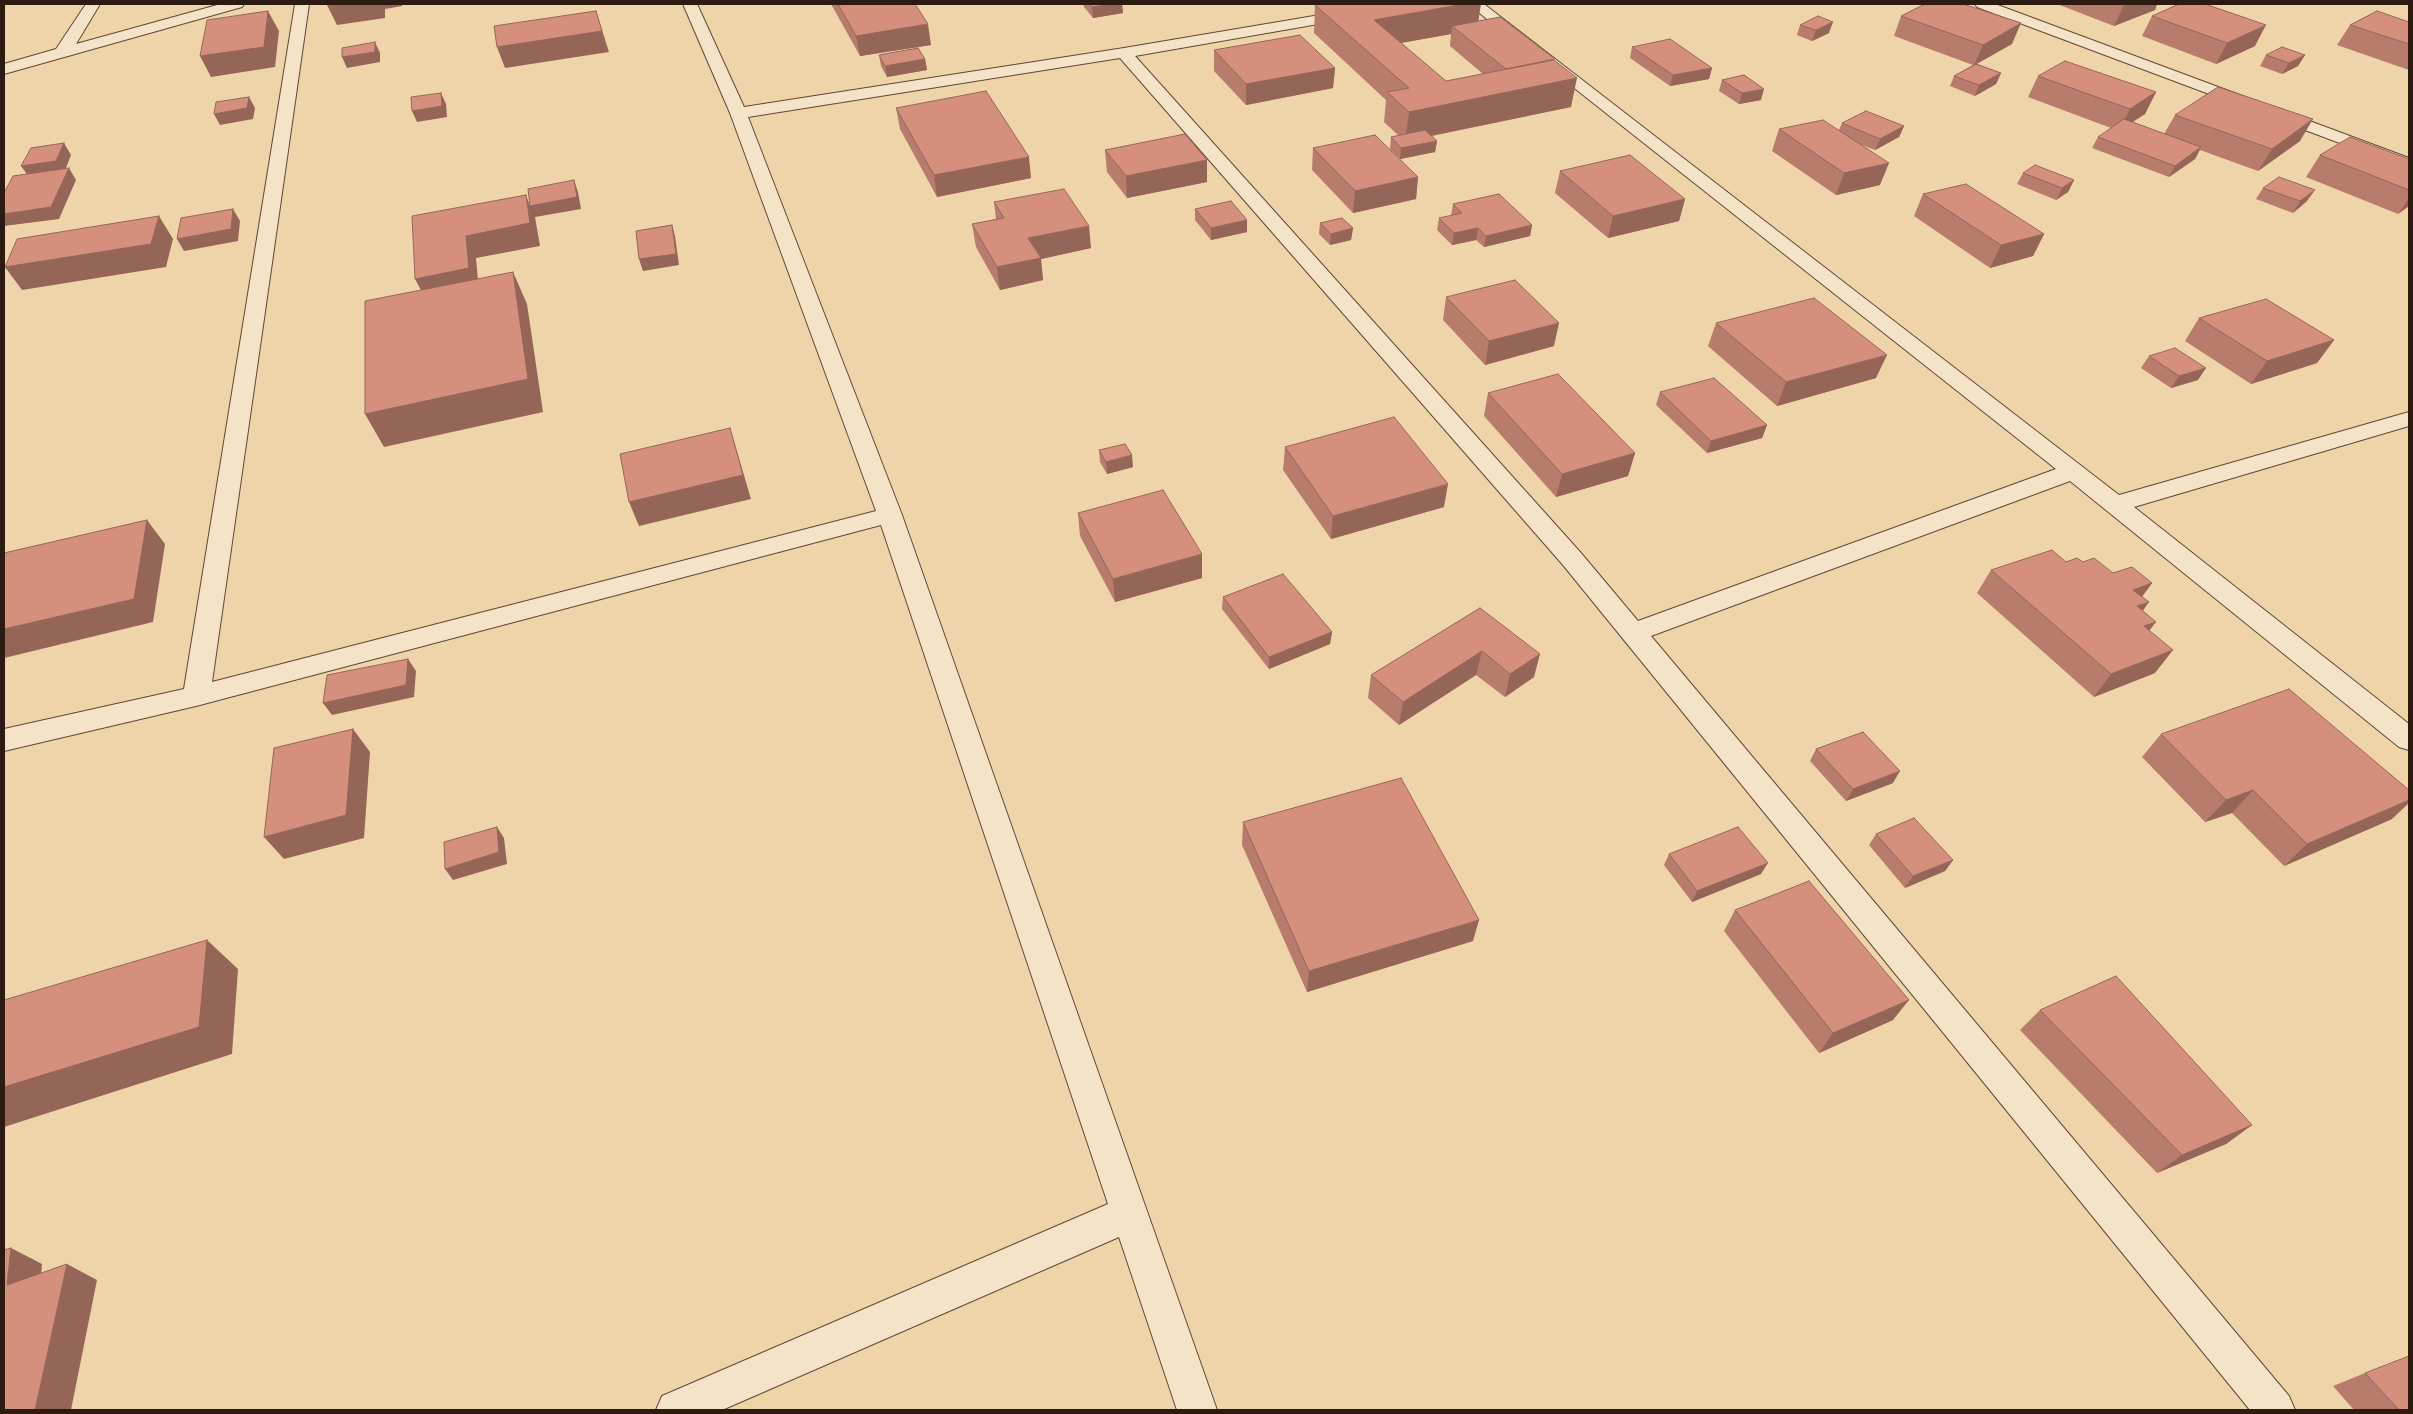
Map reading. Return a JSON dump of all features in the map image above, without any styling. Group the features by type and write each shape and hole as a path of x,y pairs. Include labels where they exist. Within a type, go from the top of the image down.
{"street":[{"path":"64,50 93,4"},
{"path":"4,68 237,4"},
{"path":"196,696 302,4"},
{"path":"690,4 738,112 890,515 1197,1410"},
{"path":"738,112 1124,53 1410,4"},
{"path":"1475,4 2074,471 2409,739"},
{"path":"1982,4 2409,164"},
{"path":"1124,53 1572,559 2275,1410"},
{"path":"2115,504 2409,419"},
{"path":"1632,633 2074,471"},
{"path":"4,740 196,696 890,515"},
{"path":"676,1410 1129,1214"}],"building":[{"path":"838,4 915,4 928,24 856,36"},
{"path":"1089,4 1114,4 1092,7"},
{"path":"1464,4 1374,20 1446,81 1554,60 1577,78 1409,112 1387,92 1409,88 1315,5"},
{"path":"1925,4 1963,4 2021,23 1983,45 1901,16"},
{"path":"2179,4 2205,4 2266,25 2227,43 2152,16"},
{"path":"268,11 264,47 200,56 207,20"},
{"path":"596,11 602,31 497,47 494,26"},
{"path":"2377,11 2409,22 2409,44 2350,25"},
{"path":"1818,16 1833,22 1816,30 1800,25"},
{"path":"1500,17 1555,59 1506,69 1452,26"},
{"path":"1300,35 1335,68 1246,84 1214,50"},
{"path":"1670,39 1712,68 1673,75 1632,47"},
{"path":"375,42 375,52 342,57 342,48"},
{"path":"2282,47 2305,55 2289,63 2266,55"},
{"path":"918,48 925,59 885,66 879,55"},
{"path":"2065,61 2156,92 2130,109 2038,76"},
{"path":"1976,64 2001,73 1979,85 1954,76"},
{"path":"1744,75 1764,89 1742,93 1722,80"},
{"path":"2218,87 2313,119 2272,149 2175,115"},
{"path":"986,91 1029,157 934,175 896,108"},
{"path":"441,93 442,106 412,111 411,97"},
{"path":"249,97 247,108 214,114 216,102"},
{"path":"1866,111 1904,126 1880,139 1842,123"},
{"path":"2124,119 2201,147 2175,166 2098,137"},
{"path":"1823,120 1889,163 1844,173 1779,129"},
{"path":"1425,130 1437,141 1401,148 1391,137"},
{"path":"1185,134 1207,160 1126,176 1105,150"},
{"path":"1375,135 1418,177 1355,191 1313,148"},
{"path":"2350,137 2409,159 2409,190 2320,155"},
{"path":"64,143 56,161 21,166 31,148"},
{"path":"1630,155 1685,199 1613,216 1560,171"},
{"path":"2035,165 2074,180 2062,188 2023,173"},
{"path":"69,168 51,207 4,214 4,193 13,176"},
{"path":"2279,177 2315,190 2300,201 2263,188"},
{"path":"574,180 577,197 530,206 528,189"},
{"path":"1966,184 2044,234 2001,245 1923,194"},
{"path":"1064,189 1089,226 1028,238 1041,258 997,267 972,224 1004,218 994,202"},
{"path":"1499,194 1532,225 1486,236 1478,228 1454,233 1439,218 1462,213 1453,204"},
{"path":"526,195 530,223 466,236 469,268 415,279 412,216"},
{"path":"1231,201 1247,220 1211,228 1195,209"},
{"path":"233,209 231,229 177,239 181,218"},
{"path":"159,216 151,244 5,267 17,239"},
{"path":"1342,218 1353,228 1331,234 1320,223"},
{"path":"672,225 676,254 639,259 636,231"},
{"path":"513,272 528,379 365,414 365,301"},
{"path":"1515,280 1559,323 1489,341 1446,297"},
{"path":"1814,298 1887,355 1786,382 1716,323"},
{"path":"2266,299 2334,340 2267,361 2199,318"},
{"path":"2175,348 2206,368 2179,376 2149,356"},
{"path":"1558,374 1635,453 1562,474 1488,393"},
{"path":"1714,378 1767,425 1711,441 1660,392"},
{"path":"1394,417 1448,484 1333,516 1285,447"},
{"path":"730,428 743,475 629,502 620,454"},
{"path":"1125,444 1132,455 1106,462 1099,450"},
{"path":"1163,490 1202,554 1113,579 1078,513"},
{"path":"147,520 134,599 4,629 4,553"},
{"path":"2052,550 2066,562 2077,558 2083,562 2094,558 2113,573 2132,567 2152,583 2133,590 2149,602 2137,606 2156,622 2144,626 2173,650 2111,674 1991,570"},
{"path":"1283,574 1332,632 1269,657 1223,597"},
{"path":"1480,608 1540,654 1510,674 1482,651 1403,702 1371,675"},
{"path":"408,659 406,685 323,703 327,675"},
{"path":"2289,689 2409,790 2409,800 2307,844 2253,790 2226,800 2161,734"},
{"path":"353,729 346,815 264,837 274,748"},
{"path":"1863,732 1900,771 1853,789 1816,749"},
{"path":"1401,778 1479,920 1309,971 1243,822"},
{"path":"1914,818 1953,860 1913,876 1876,834"},
{"path":"497,827 499,852 445,869 444,842"},
{"path":"1738,827 1768,863 1697,891 1669,854"},
{"path":"1809,881 1909,1000 1833,1033 1735,910"},
{"path":"207,940 199,1027 4,1087 4,1000"},
{"path":"2116,976 2252,1125 2182,1155 2040,1010"},
{"path":"11,1248 7,1285 67,1264 35,1410 4,1410 4,1250"},
{"path":"2409,1356 2409,1410 2399,1410 2365,1373"}]}
